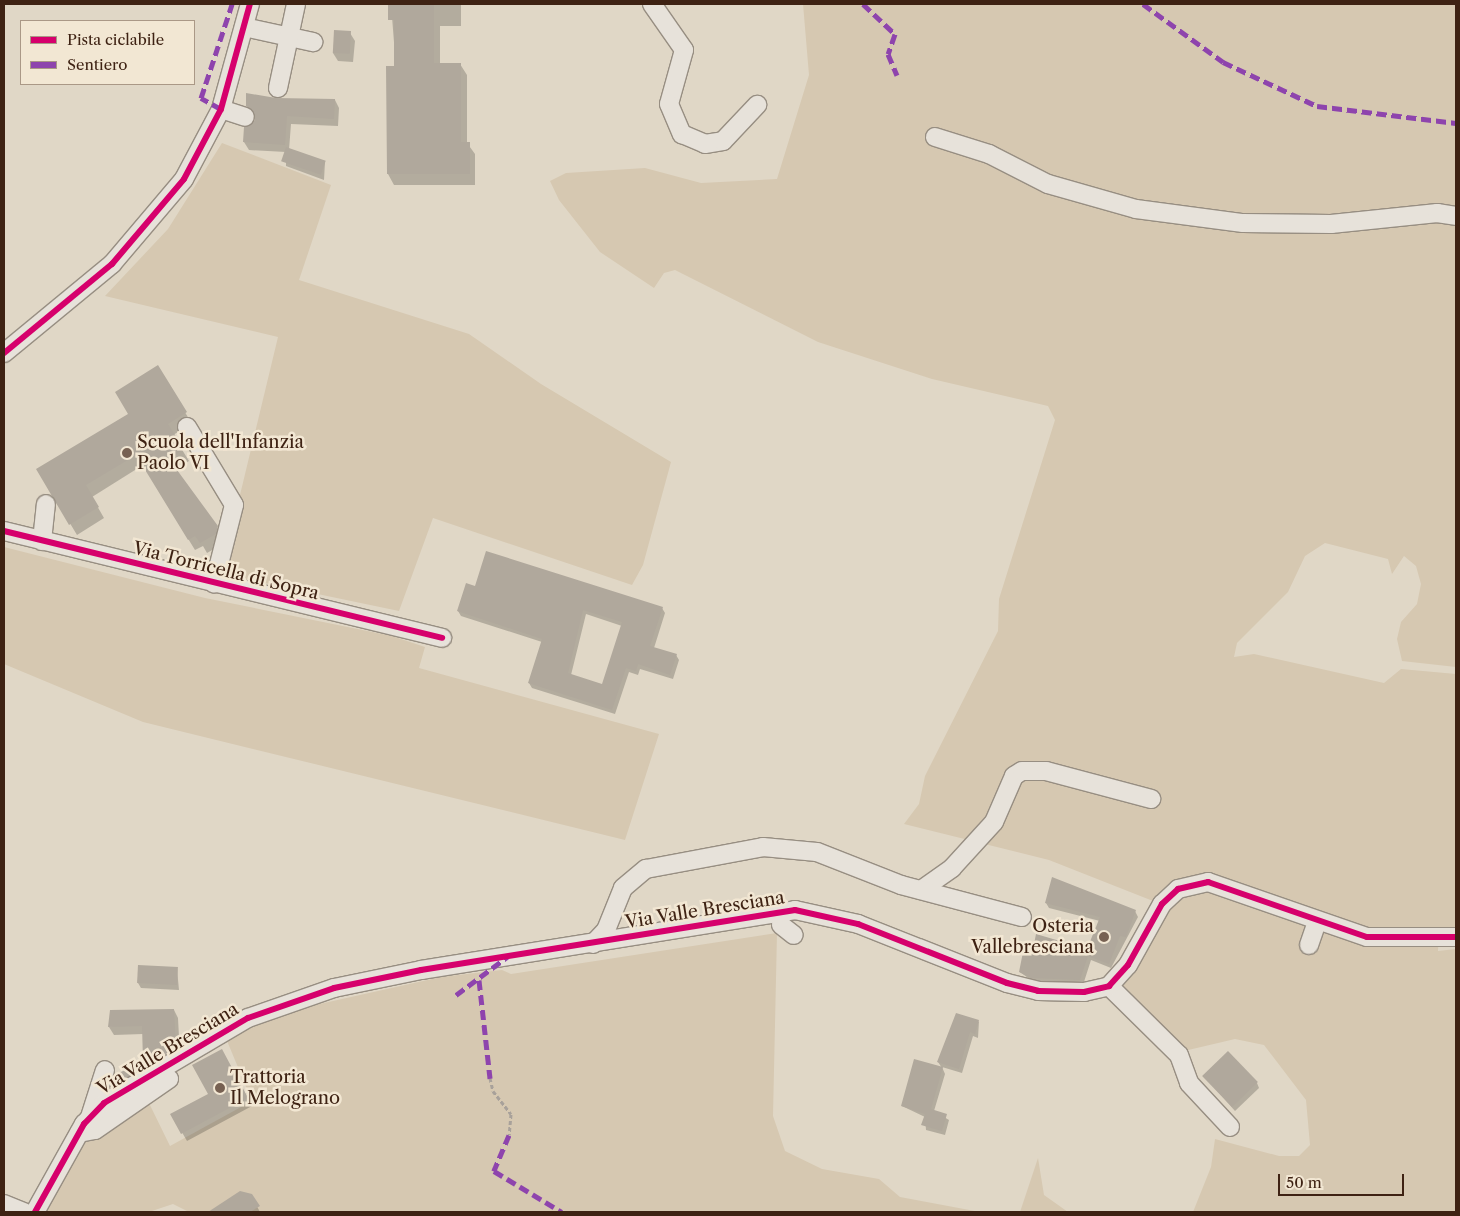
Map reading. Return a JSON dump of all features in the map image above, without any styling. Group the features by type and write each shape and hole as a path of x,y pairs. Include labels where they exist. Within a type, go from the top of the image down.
{"street":[{"path":"4,353 79,295 141,232 184,179 221,109 250,4"},
{"path":"278,88 296,4"},
{"path":"652,4 684,50 669,104 682,134 705,144 723,141 756,105"},
{"path":"244,27 313,42"},
{"path":"221,109 245,117"},
{"path":"935,136 990,154 1048,184 1136,209 1243,223 1331,224 1437,213 1456,216"},
{"path":"187,427 234,505 214,584"},
{"path":"42,541 46,504"},
{"name":"Via Torricella di Sopra","path":"4,531 214,584 442,638"},
{"path":"921,890 952,868 994,822 1014,776 1022,771 1046,772 1151,800"},
{"path":"593,944 606,930 615,901 634,879 646,870 700,856 763,847 801,848 921,890 1022,917"},
{"path":"1230,1127 1188,1083 1179,1055 1109,986 1128,965 1162,904 1190,883 1208,882 1317,922 1367,937 1456,937"},
{"name":"Via Valle Bresciana","path":"35,1212 79,1133 90,1117 104,1103 248,1018 354,984 795,910 858,924 1038,991 1084,992 1109,986"},
{"path":"1309,945 1317,922"},
{"path":"90,1117 105,1070"},
{"path":"79,1133 95,1130 169,1079"},
{"path":"4,1204 24,1212"}],"path":[{"path":"490,1078 493,1091 512,1114 510,1135"}],"shaded area":[{"path":"803,4 1456,4 1456,667 1402,661 1397,639 1401,622 1417,604 1421,584 1416,566 1404,556 1392,574 1388,559 1325,543 1305,556 1288,592 1237,643 1234,657 1254,654 1384,683 1401,669 1456,674 1456,927 1439,929 1438,951 1456,949 1456,1212 1193,1212 1211,1167 1215,1139 1279,1156 1299,1156 1310,1145 1306,1100 1264,1045 1235,1039 1184,1051 1116,986 1160,914 1194,877 1174,880 1153,901 1049,860 904,824 919,804 925,776 998,631 999,599 1055,420 1048,406 932,379 818,342 675,270 664,273 654,288 600,252 559,200 550,181 566,173 645,168 701,183 777,179 809,75"},
{"path":"222,143 331,185 299,280 469,334 541,384 671,462 643,565 632,585 433,518 399,611 221,574 278,337 105,296 168,229"},
{"path":"4,547 205,598 392,636 425,647 419,668 659,734 625,840 143,722 4,664"},
{"path":"777,933 773,1116 785,1151 822,1169 879,1179 900,1197 980,1212 189,1212 173,1204 149,1212 45,1212 87,1137 147,1099 170,1146 252,1101 225,1036 261,1017 441,977 502,970 511,974"},
{"path":"1038,1158 1044,1195 1068,1212 1020,1212"}],"building":[{"path":"388,4 434,4 434,63 461,63 461,142 470,142 470,174 387,174 386,66 394,66 394,20 388,20"},
{"path":"334,30 351,31 350,54 333,53"},
{"path":"246,93 276,98 335,99 334,119 287,116 285,145 243,142 244,127 255,120 253,110 246,106"},
{"path":"286,147 326,161 321,175 281,161"},
{"path":"158,365 187,412 168,424 184,449 169,459 218,526 216,534 200,543 195,536 188,540 136,455 86,485 99,507 69,525 36,469 128,414 115,392"},
{"path":"486,551 663,607 650,646 677,654 670,675 638,664 636,671 626,668 612,710 528,683 542,639 457,611 466,583 475,586","holes":["583,610 622,622 602,684 568,673"]},
{"path":"1052,877 1136,910 1126,937 1120,936 1109,964 1088,956 1080,980 1031,978 1019,972 1023,952 1032,954 1036,934 1087,949 1100,917 1045,903"},
{"path":"138,965 178,967 177,985 137,983"},
{"path":"174,1009 176,1048 119,1082 115,1075 143,1061 142,1026 108,1027 110,1010"},
{"path":"956,1013 979,1020 975,1034 970,1032 959,1069 937,1062"},
{"path":"222,1049 248,1098 181,1134 170,1114 208,1094 192,1065"},
{"path":"1228,1051 1258,1082 1232,1107 1202,1076"},
{"path":"914,1059 943,1067 931,1109 947,1114 942,1131 921,1125 925,1114 901,1106"},
{"path":"240,1191 252,1194 260,1206 250,1212 208,1212"}],"marked path":[{"path":"221,109 201,98 232,4"},
{"path":"863,4 895,34 888,54 897,75"},
{"path":"1143,4 1223,62 1317,106 1456,123"},
{"path":"456,995 507,957"},
{"path":"479,980 490,1078"},
{"path":"509,1135 494,1171 562,1212"}],"cycle path":[{"path":"4,353 112,264 184,179 221,109 250,4"},
{"path":"4,531 442,638"},
{"path":"35,1212 84,1124 104,1103 248,1018 334,988 421,970 795,910 858,924 1007,983 1038,991 1084,992 1109,986 1128,965 1162,904 1178,889 1208,882 1367,937 1456,937"}],"place":[{"name":"Scuola dell'Infanzia Paolo VI","path":"127,453"},
{"name":"Osteria Vallebresciana","path":"1104,937"},
{"name":"Trattoria Il Melograno","path":"220,1088"}]}
